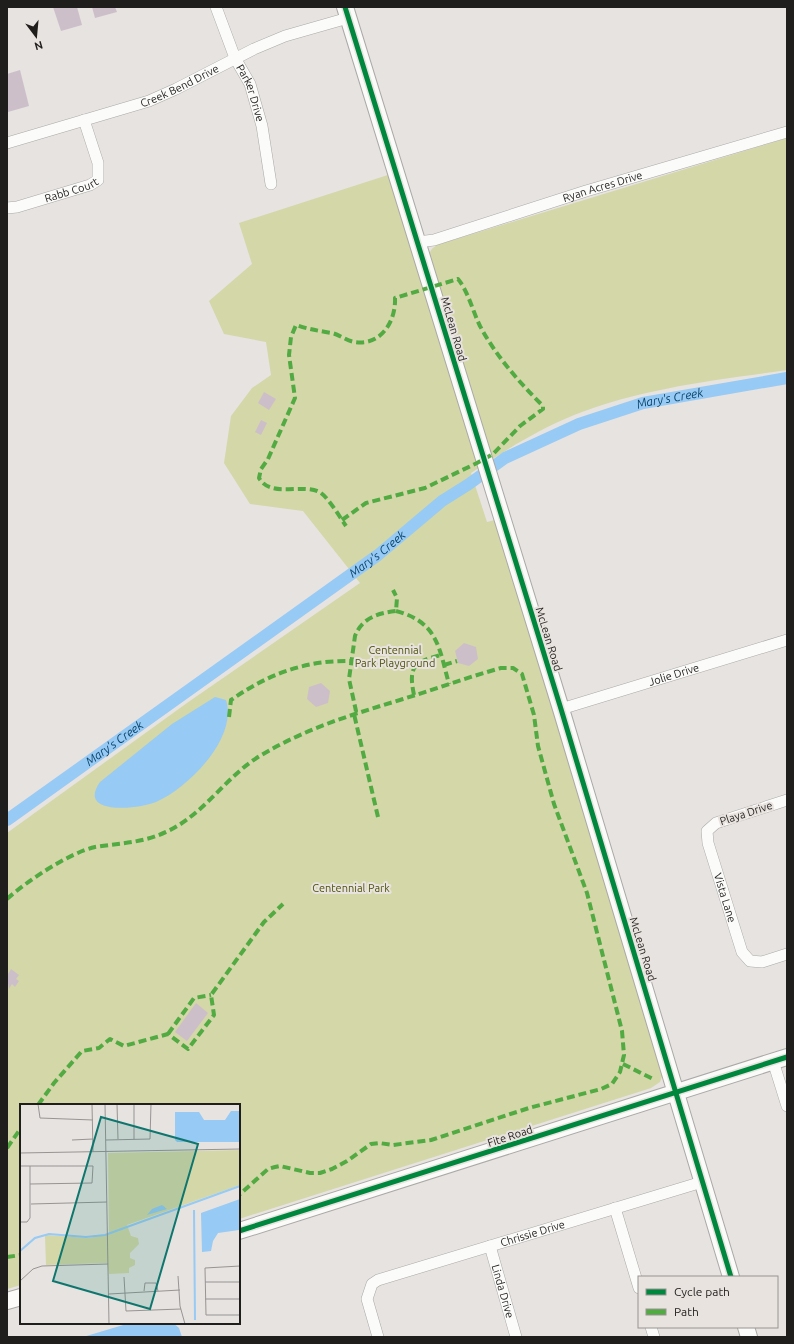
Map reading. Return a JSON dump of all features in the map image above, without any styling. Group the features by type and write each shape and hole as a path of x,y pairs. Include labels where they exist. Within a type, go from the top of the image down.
{"street":[{"name":"Parker Drive","path":"216,7 235,58 250,84 260,119 271,184"},
{"name":"Creek Bend Drive","path":"7,143 149,101 176,89 235,58 285,36 347,13"},
{"name":"McLean Road","path":"347,13 418,242 474,431 561,709 731,1276"},
{"name":"Rabb Court","path":"7,208 17,207 90,185 98,180 98,163 84,120"},
{"name":"Ryan Acres Drive","path":"418,242 434,240 586,191 787,132"},
{"name":"Jolie Drive","path":"561,709 787,640"},
{"name":"Playa Drive","path":"708,831 716,823 787,800"},
{"name":"Vista Lane","path":"708,831 708,843 742,952 750,961 762,962 787,954"},
{"name":"Fite Road","path":"240,1231 443,1168 780,1059"},
{"path":"780,1059 787,1106"},
{"name":"Chrissie Drive","path":"378,1337 367,1299 372,1284 378,1280 702,1182"},
{"path":"615,1208 638,1285"},
{"name":"Linda Drive","path":"490,1246 516,1337"},
{"path":"7,1301 20,1297"}],"green space":[{"name":"Centennial Park","path":"787,138 787,370 679,386 626,398 600,406 574,415 547,427 508,449 471,473 487,522 495,520 538,658 663,1074 660,1082 651,1088 240,1219 240,1104 20,1104 20,1285 7,1289 7,833 187,703 360,583 303,511 250,504 224,463 231,416 252,388 271,375 266,342 224,334 209,301 252,264 239,223 391,174 429,257 432,249 440,244"}],"water":[{"path":"215,697 226,700 228,715 225,730 218,745 208,760 182,786 156,802 137,807 113,807 103,805 96,800 95,793 100,782 172,724"},
{"path":"127,1324 174,1324 179,1328 182,1337 83,1337"}],"building":[{"path":"53,7 77,7 82,25 61,31"},
{"path":"92,7 115,7 117,12 95,18"},
{"path":"20,70 29,106 8,112 7,74"},
{"path":"264,392 276,399 269,410 258,403"},
{"path":"261,420 267,423 261,435 255,432"},
{"path":"464,643 476,647 478,659 469,666 458,663 455,651"},
{"path":"321,683 330,691 328,703 316,707 307,699 309,687"},
{"path":"11,969 19,975 16,979 19,981 15,987 12,984 9,989 7,976"},
{"path":"196,1003 208,1013 187,1041 175,1032"}],"waterway":[{"name":"Mary's Creek","path":"7,820 378,555 442,501 505,458 579,424 643,403 787,378"}],"marked path":[{"path":"342,520 366,503 425,488 477,463 493,454 520,426 543,409 543,406 525,388 493,348 480,326 468,295 458,279 395,298 395,306 390,323 386,330 373,340 355,342 332,333 296,325 291,337 289,355 295,398 268,459 261,469 259,478 264,484 271,488 306,489 321,493 331,504 346,526"},
{"path":"378,817 354,714 356,711 349,679 355,636 366,621 377,615 396,611 397,598 393,590"},
{"path":"396,611 410,616 421,622 429,629 439,648 449,684"},
{"path":"414,695 412,678 415,667 425,660 441,655"},
{"path":"229,717 231,700 273,676 288,670 318,663 351,661"},
{"path":"444,665 457,661"},
{"path":"7,899 49,868 73,855 95,847 150,838 181,824 204,806 235,775 258,757 311,730 365,711 501,668 513,668 522,674 534,715 538,746 554,804 587,893 622,1031 624,1055 620,1072 612,1084 601,1089 529,1108 431,1140 393,1145 379,1143 371,1144 347,1161 332,1169 320,1173 310,1173 280,1166 268,1169 240,1194"},
{"path":"39,1104 54,1083 82,1051 99,1048 110,1039 124,1046 168,1034 188,1049 214,1015 211,995 264,922 283,904"},
{"path":"168,1034 194,998 211,995"},
{"path":"623,1064 655,1080"},
{"path":"7,1148 20,1129"},
{"path":"7,1257 20,1255"}],"cycle path":[{"path":"345,7 561,709 731,1276"},
{"path":"240,1231 787,1057"}],"park label":[{"name":"Centennial Park Playground","path":"395,656"}]}
